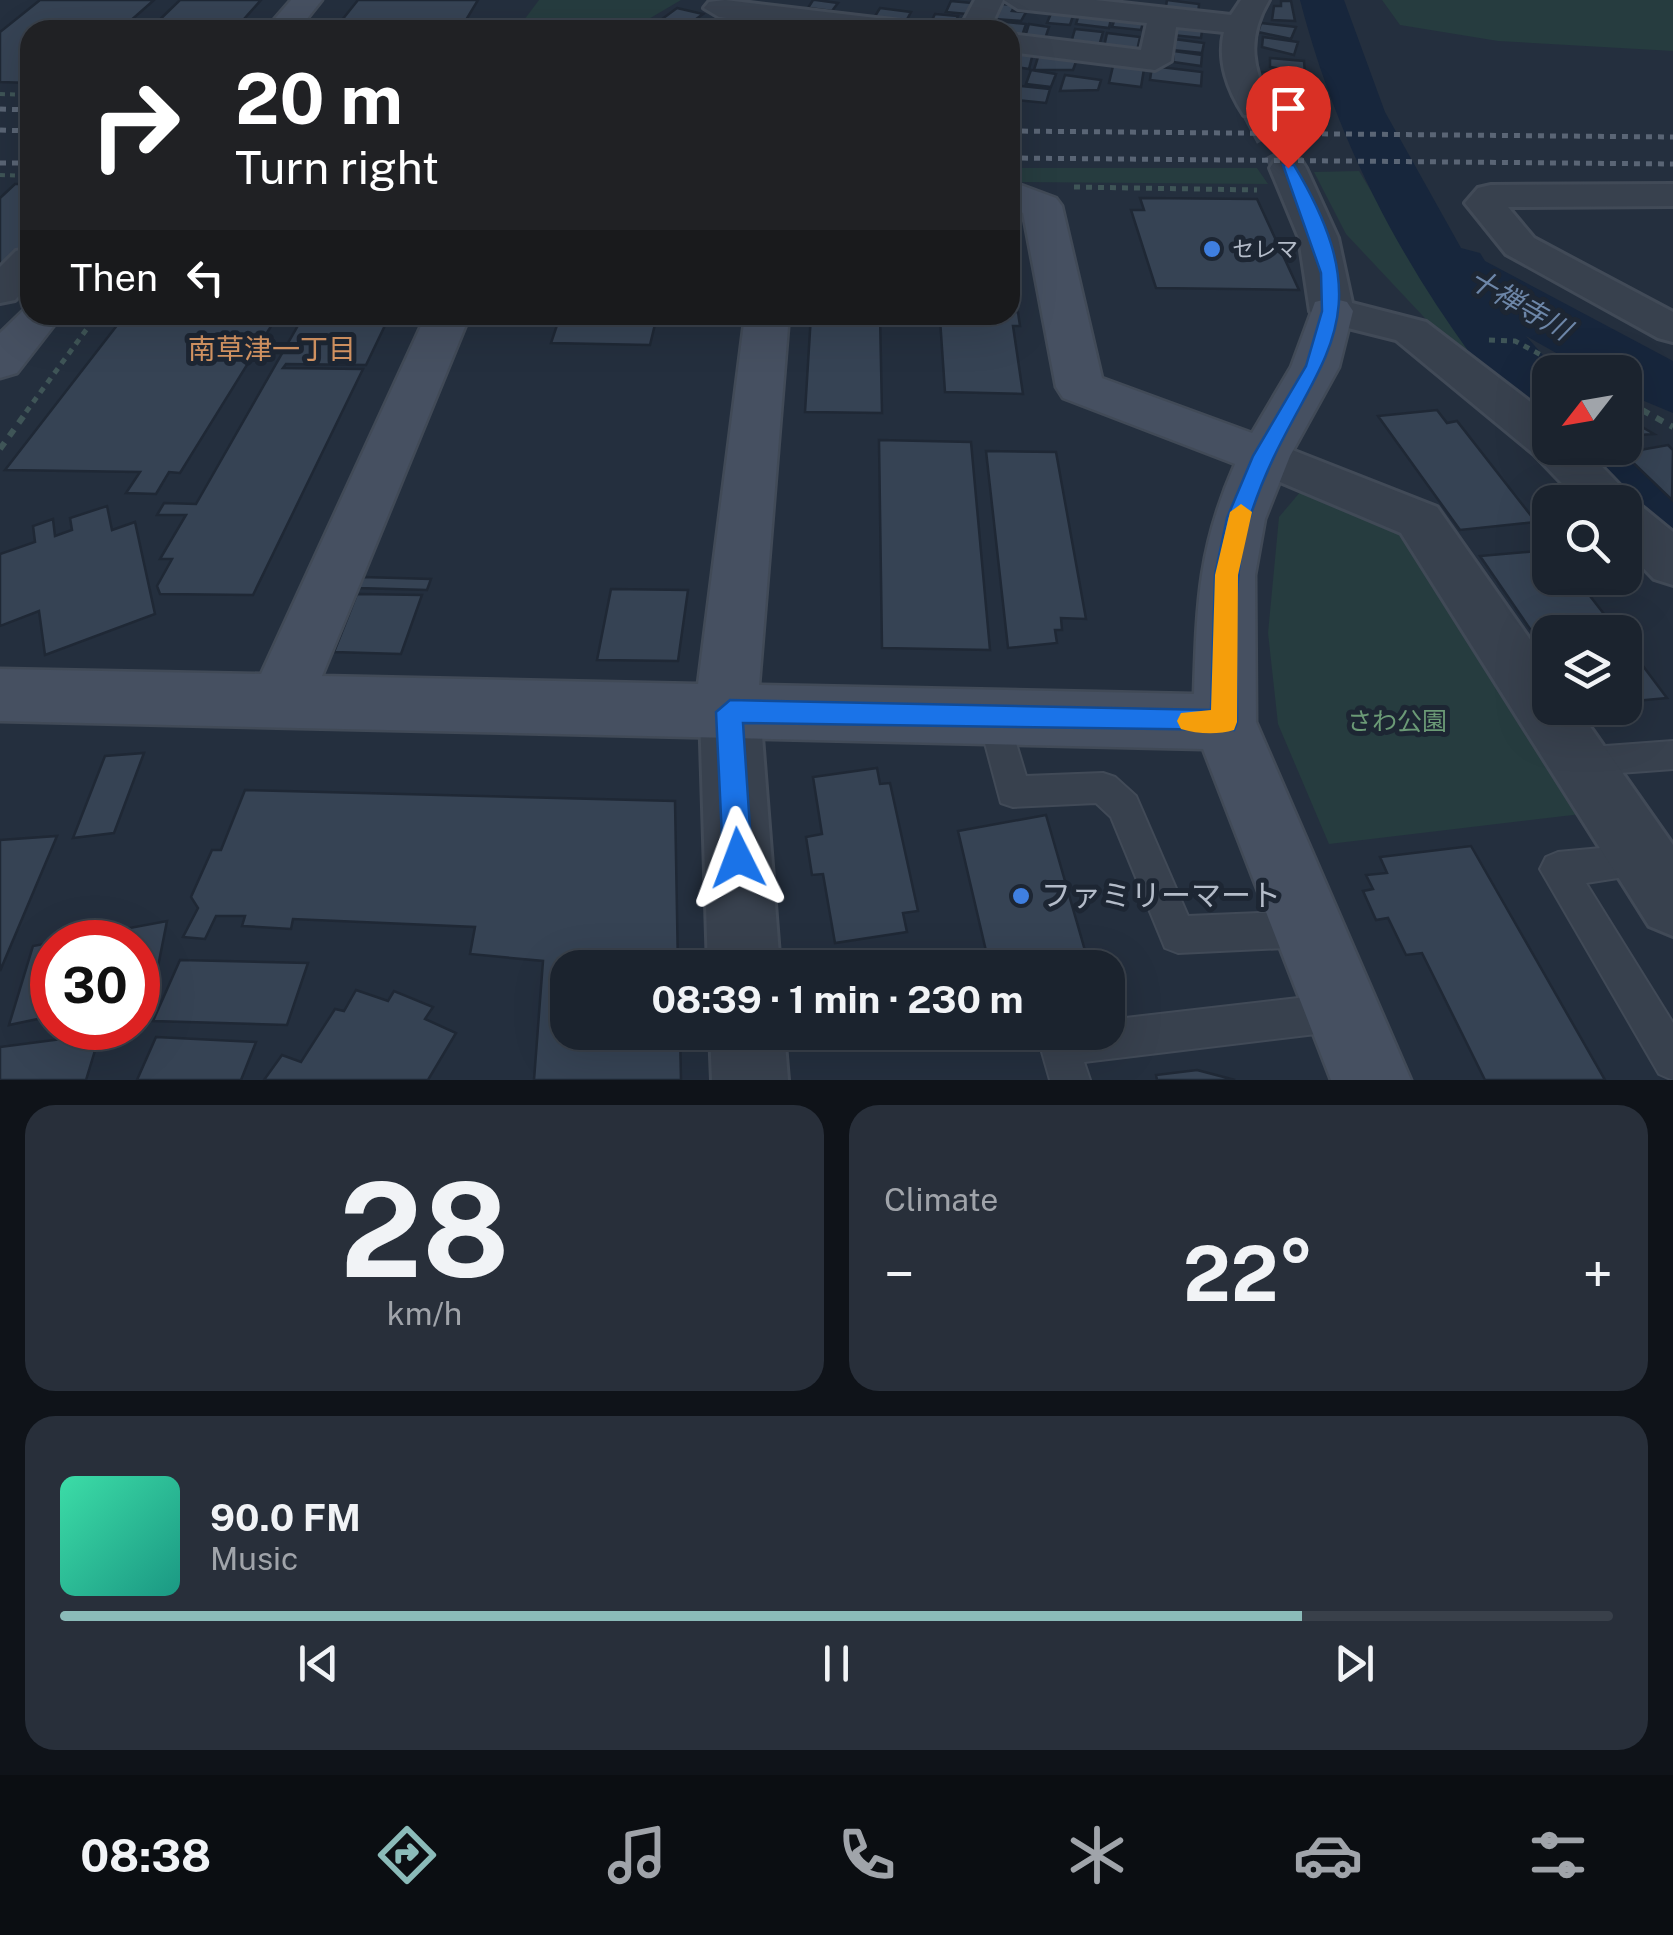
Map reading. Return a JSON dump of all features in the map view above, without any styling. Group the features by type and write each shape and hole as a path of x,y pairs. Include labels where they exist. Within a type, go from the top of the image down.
{"street":[{"path":"289,20 306,0"},
{"path":"1018,0 1162,16 1232,12 1240,80 1256,108"},
{"path":"722,4 832,20"},
{"path":"1020,44 1155,61 1162,16"},
{"path":"1282,179 1314,220 1330,273 1331,311 1315,366 1264,456 1238,518 1227,575 1224,722 1371,1080"},
{"path":"1673,195 1491,196 1484,203 1520,246 1673,329"},
{"path":"1020,197 1042,206 1080,387 1420,520 1659,882"},
{"path":"0,290 20,270"},
{"path":"1331,311 1410,331 1532,428"},
{"path":"0,363 32,325"},
{"path":"280,702 444,325"},
{"path":"743,950 728,676 766,325"},
{"path":"1573,465 1593,485"},
{"path":"1642,534 1673,565"},
{"path":"0,696 1224,722"},
{"path":"748,1050 750,1080"}],"lane":[{"path":"994,717 1013,792 1103,788 1124,807 1178,935 1306,928"},
{"path":"1580,762 1673,755"},
{"path":"1659,882 1558,869 1673,1060"},
{"path":"1070,1080 1060,1045 1342,1012"}],"path":[{"path":"1071,187 1282,179"},
{"path":"0,449 89,325"},
{"path":"1642,410 1673,427"}],"green space":[{"path":"539,0 681,0 647,20 524,20"},
{"path":"1382,0 1673,0 1673,51 1498,41 1400,25"},
{"path":"1020,168 1257,168 1268,184 1020,182"},
{"path":"1359,171 1454,329 1494,379 1483,380 1346,234 1314,172"},
{"name":"さわ公園","path":"1301,491 1377,514 1418,549 1590,813 1329,844 1278,724 1268,633 1279,517"}],"building":[{"path":"40,0 154,0 131,20 20,20 20,83 0,82 0,32"},
{"path":"180,0 261,0 243,20 159,20"},
{"path":"358,0 478,0 466,20 342,20"},
{"path":"813,0 838,3 832,11 808,8"},
{"path":"1167,0 1199,4 1198,15 1165,12"},
{"path":"951,1 972,3 967,14 946,12"},
{"path":"1281,1 1291,1 1295,21 1272,20 1274,6 1281,6"},
{"path":"1001,4 1015,5 1012,11 1026,12 1021,21 995,19"},
{"path":"677,8 703,14 695,20 661,20"},
{"path":"880,8 911,12 907,20 873,20"},
{"path":"1052,11 1074,13 1070,25 1047,23"},
{"path":"1080,11 1112,14 1109,28 1076,24"},
{"path":"935,14 958,16 956,20 932,20"},
{"path":"1116,15 1144,18 1141,30 1112,27"},
{"path":"1174,21 1203,24 1201,38 1172,35"},
{"path":"1261,23 1296,27 1291,39 1258,32"},
{"path":"1029,24 1049,27 1045,39 1025,37"},
{"path":"1075,29 1103,32 1099,46 1071,43"},
{"path":"1107,33 1140,37 1137,51 1104,47"},
{"path":"1263,37 1298,42 1294,55 1262,47"},
{"path":"1174,39 1204,43 1202,53 1172,50"},
{"path":"1020,51 1033,53 1029,69 1020,68"},
{"path":"1174,51 1202,55 1201,66 1173,62"},
{"path":"1039,54 1077,59 1073,70 1034,70"},
{"path":"1270,58 1304,61 1305,73 1270,67"},
{"path":"1113,66 1144,69 1141,87 1109,83"},
{"path":"1152,66 1202,72 1201,86 1150,80"},
{"path":"1031,70 1056,74 1051,87 1026,84"},
{"path":"1261,72 1293,74 1293,78 1304,79 1304,90 1263,85"},
{"path":"1065,75 1101,80 1098,90 1060,91"},
{"path":"1020,86 1050,89 1046,103 1020,100"},
{"path":"20,184 20,256 0,277 0,198"},
{"name":"セレマ","path":"1140,198 1257,199 1299,290 1156,288 1131,210 1144,210"},
{"path":"117,325 272,325 180,473 169,472 156,494 126,493 140,472 5,470"},
{"path":"298,325 385,325 366,365 286,364 283,368 363,369 253,595 160,594 157,586 172,559 160,559 186,515 157,515 164,503 196,504"},
{"path":"557,325 655,325 650,345 551,343"},
{"path":"810,325 880,325 882,413 805,412"},
{"path":"940,325 1020,325 1013,326 1023,394 945,392"},
{"path":"1437,410 1447,423 1457,421 1532,517 1532,522 1460,530 1378,416"},
{"path":"879,440 971,442 990,650 882,648"},
{"path":"1668,445 1673,450 1672,500 1636,465 1642,465 1642,450"},
{"path":"986,451 1056,452 1086,619 1061,618 1062,630 1055,630 1057,643 1008,648"},
{"path":"107,506 112,530 135,522 155,614 45,655 39,611 0,626 0,554 35,542 33,526 53,519 55,536 72,530 70,518"},
{"path":"1532,552 1532,595 1589,595 1605,615 1532,615 1532,632 1480,556"},
{"path":"362,577 431,579 427,590 358,588"},
{"path":"611,589 688,590 678,661 597,660"},
{"path":"357,594 422,595 401,654 334,652"},
{"path":"1642,665 1667,698 1642,700"},
{"path":"144,753 114,833 73,838 105,756"},
{"path":"877,768 880,784 890,783 918,911 903,913 907,932 835,943 823,874 812,875 806,837 822,834 813,777"},
{"path":"245,790 675,801 678,950 550,950 550,1050 680,1050 681,1080 534,1080 543,961 470,954 475,927 293,919 291,929 242,926 245,916 216,916 205,939 183,937 198,908 191,897 212,850 221,850"},
{"name":"ファミリーマート","path":"1046,815 1085,950 986,950 958,831"},
{"path":"57,836 0,971 0,840"},
{"path":"1471,846 1605,1080 1485,1080 1422,953 1406,955 1388,918 1376,920 1363,891 1373,889 1366,875 1387,873 1380,857"},
{"path":"167,921 160,956 160,922"},
{"path":"30,956 30,1021 9,1025"},
{"path":"180,960 308,963 287,1025 160,1021 160,1005"},
{"path":"356,990 388,1001 394,991 433,1007 425,1019 456,1033 428,1080 264,1080 282,1055 301,1062 335,1009 344,1011"},
{"path":"160,1037 256,1042 241,1080 137,1080 150,1050 160,1050"},
{"path":"30,1043 30,1050 95,1050 86,1080 0,1080 0,1047"},
{"path":"1197,1070 1235,1080 1157,1080 1156,1075"}],"waterway":[{"name":"十禅寺川","path":"1322,0 1359,112 1412,218 1476,317 1532,388"},
{"name":"十禅寺川","path":"1458,266 1463,274 1673,390"},
{"name":"十禅寺川","path":"1600,465 1673,542"}],"tunnel":[{"path":"1256,108 1288,168"}],"railway":[{"path":"0,109 20,110"},
{"path":"0,130 20,131"},
{"path":"1020,131 1673,137"},
{"path":"1020,158 1673,164"},
{"path":"0,163 20,163"}],"slow traffic":[{"path":"1191,721 1224,722 1227,575 1241,512"}],"place":[{"name":"セレマ","path":"1212,249"},
{"name":"ファミリーマート","path":"1021,896"}],"district":[{"name":"南草津一丁目","path":"272,349"}],"route":[{"path":"738,858 730,712 1224,722 1227,575 1238,518 1264,456 1315,366 1331,311 1330,273 1314,220 1288,168"}]}
